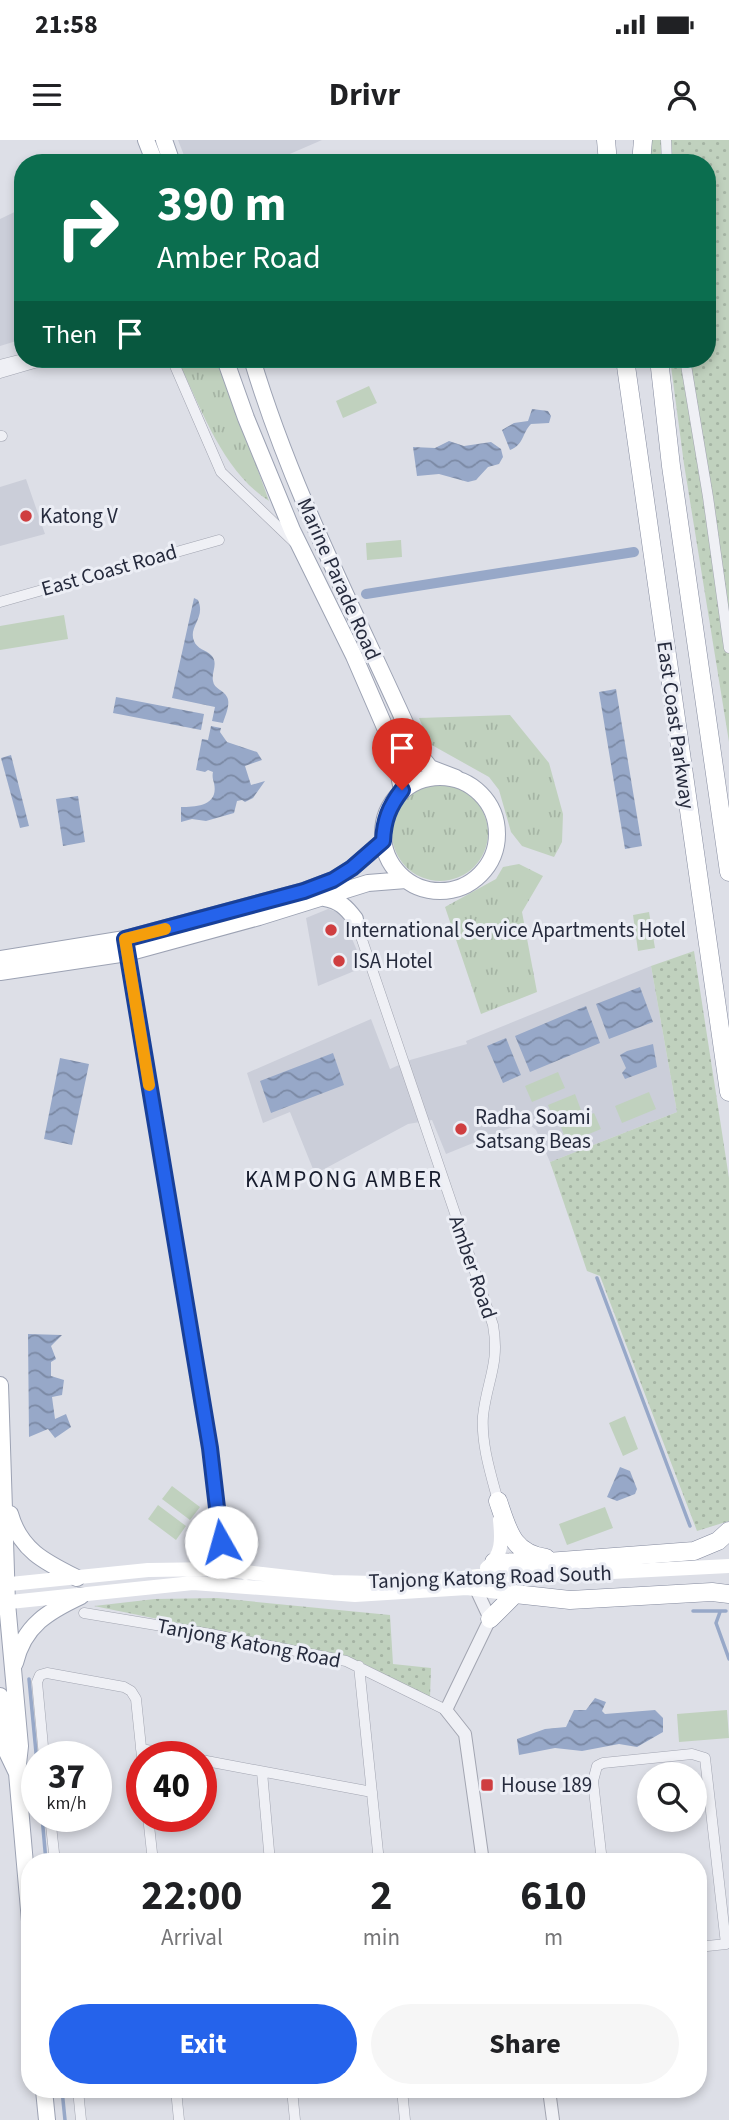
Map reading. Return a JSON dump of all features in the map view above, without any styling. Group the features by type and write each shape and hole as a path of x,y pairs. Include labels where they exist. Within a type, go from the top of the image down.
{"highway":[{"name":"East Coast Parkway","path":"626,368 729,1092"},
{"name":"East Coast Parkway","path":"660,368 671,466 729,872"},
{"path":"498,1501 515,1542 523,1551 566,1561"},
{"path":"494,1562 566,1561 694,1551 718,1541 729,1531"},
{"path":"490,1619 515,1594 570,1600 712,1592 729,1594"}],"main road":[{"name":"Marine Parade Road","path":"228,368 262,459 393,746 402,790"},
{"name":"Marine Parade Road","path":"255,368 265,402 306,507 419,754 430,768 456,778"},
{"path":"437,776 456,778 478,790 493,811 497,836 491,861 480,875 466,885 433,891 406,880 395,869 387,856 383,841 384,822 390,805 402,790 418,780 437,776"},
{"path":"0,960 126,946 304,891 333,880 352,868 383,841"},
{"path":"0,972 259,917 377,881 406,880"},
{"path":"355,919 355,904 362,885"},
{"path":"321,897 337,900 355,919"},
{"path":"0,1385 5,1502 3,1585 20,1746 17,1773 24,1853"},
{"path":"477,1582 494,1562 502,1542 498,1501"},
{"path":"5,1502 21,1541 56,1567 77,1577"},
{"path":"203,1569 216,1555 221,1542"},
{"path":"221,1542 234,1564 247,1573"},
{"name":"Tanjong Katong Road South","path":"4,1603 192,1583 355,1595 542,1574 729,1566"},
{"name":"Tanjong Katong Road South","path":"3,1585 148,1570 219,1569 332,1582 477,1582 515,1594"},
{"path":"13,1672 17,1654 35,1625 49,1611 81,1595"},
{"path":"0,1696 5,1748 17,1773"},
{"path":"45,2098 47,2120"}],"street":[{"path":"0,373 17,368"},
{"name":"Marine Parade Road","path":"176,368 221,472 302,550"},
{"path":"686,368 729,648"},
{"name":"East Coast Road","path":"0,602 219,540"},
{"name":"Amber Road","path":"355,919 417,1108 493,1325 496,1344 494,1370 485,1404 483,1433 498,1501"},
{"path":"126,946 210,1448 221,1542"},
{"path":"477,1582 490,1619 446,1710 465,1734 482,1853"},
{"name":"Tanjong Katong Road","path":"84,1613 334,1658 359,1666 446,1710"},
{"path":"359,1666 378,1853"},
{"path":"43,1741 37,1682 40,1675 47,1673 124,1687 131,1691 136,1699 141,1741"},
{"path":"601,1853 593,1781 597,1766 603,1763 692,1754 705,1758 726,1944 707,1946"},
{"path":"217,1763 372,1792"},
{"path":"262,1772 269,1853"},
{"path":"52,1832 54,1853"},
{"path":"150,1832 152,1853"},
{"path":"79,2098 81,2120"},
{"path":"177,2098 179,2120"},
{"path":"293,2098 295,2120"},
{"path":"403,2098 405,2120"},
{"path":"549,2098 552,2120"}],"shaded area":[{"path":"178,140 322,140 290,154 183,154"},
{"path":"14,212 14,342 0,346 0,219"},
{"path":"26,479 45,534 0,546 0,487"},
{"path":"328,909 341,913 364,967 318,986 306,918"},
{"path":"651,966 677,1112 550,1162 536,1130 529,1124 522,1123 446,1154 432,1120 408,1124 315,1174 290,1112 263,1123 247,1073 371,1019 390,1069 410,1060 467,1044 466,1041"}],"green space":[{"path":"650,140 729,140 729,742 671,368 716,368 716,154 651,154"},
{"path":"181,368 221,368 269,501 238,473 204,417"},
{"path":"369,386 377,403 343,418 336,401"},
{"path":"401,540 402,557 367,560 366,543"},
{"path":"64,615 68,639 0,650 0,626"},
{"path":"510,715 549,763 563,814 562,842 554,857 522,846 511,832 499,790 489,777 430,744 419,718"},
{"path":"440,785 458,788 474,799 485,815 488,833 485,851 474,867 458,878 440,881 422,878 406,867 395,851 392,833 395,815 406,799 422,788"},
{"path":"519,864 543,876 522,912 537,992 481,1014 445,907 496,879 503,867"},
{"path":"649,912 655,948 638,951 633,915"},
{"path":"694,951 729,1178 729,1521 697,1531 600,1276 587,1271 550,1162 677,1112 651,966"},
{"path":"558,1072 565,1088 532,1102 525,1086"},
{"path":"649,1092 656,1109 622,1123 615,1106"},
{"path":"575,1094 581,1110 554,1121 548,1105"},
{"path":"594,1113 601,1129 567,1143 561,1127"},
{"path":"625,1416 638,1449 623,1456 609,1423"},
{"path":"172,1486 200,1507 190,1520 162,1499"},
{"path":"158,1505 186,1526 176,1540 148,1519"},
{"path":"605,1507 613,1528 567,1545 559,1524"},
{"path":"217,1598 390,1615 393,1664 431,1668 430,1698 362,1663 340,1656 94,1606 155,1599"},
{"path":"727,1710 729,1738 679,1742 677,1714"}],"water":[{"path":"532,409 548,411 551,416 549,423 531,424 518,445 510,450 502,430 514,423 528,421"},
{"path":"449,441 464,446 491,442 501,449 503,457 499,464 488,467 476,480 468,482 439,474 417,476 413,447 435,448"},
{"path":"194,598 198,600 200,612 193,631 194,641 213,658 214,684 228,700 223,723 212,721 215,707 172,698"},
{"path":"616,689 642,846 625,849 599,692"},
{"path":"116,697 204,714 201,730 113,713"},
{"path":"211,726 221,728 220,732 227,742 257,752 262,760 245,766 251,785 265,781 253,798 245,802 237,801 234,813 206,821 192,819 181,822 181,807 205,804 210,801 215,791 213,772 196,770 202,739 208,740"},
{"path":"11,755 29,826 20,828 1,758"},
{"path":"78,796 85,842 63,846 56,799"},
{"path":"640,987 653,1022 609,1039 596,1004"},
{"path":"586,1006 600,1043 530,1072 515,1036"},
{"path":"506,1038 521,1075 503,1083 487,1046"},
{"path":"653,1044 657,1067 625,1079 622,1073 626,1068 620,1055"},
{"path":"333,1053 344,1085 271,1113 260,1081"},
{"path":"60,1058 89,1064 72,1145 44,1139"},
{"path":"28,1334 62,1335 51,1346 56,1359 51,1362 51,1376 64,1380 62,1395 52,1397 55,1419 66,1414 71,1427 55,1438 48,1429 29,1437"},
{"path":"620,1467 630,1471 637,1489 635,1494 617,1501 607,1497"},
{"path":"595,1698 606,1702 602,1711 605,1714 655,1710 663,1718 663,1732 637,1747 619,1744 582,1751 555,1748 519,1755 517,1739 545,1729 566,1727 574,1710 586,1710"}],"waterway":[{"path":"366,594 634,552"},
{"path":"597,1278 690,1526"},
{"path":"693,1611 726,1611"},
{"path":"720,1612 716,1623 729,1659"},
{"path":"29,1679 35,1741"},
{"path":"43,1832 45,1853"},
{"path":"63,2098 65,2120"}],"slow traffic":[{"path":"149,1085 125,939 165,929"}],"place":[{"name":"Katong V","path":"26,516"},
{"name":"International Service Apartments Hotel","path":"331,930"},
{"name":"ISA Hotel","path":"339,961"},
{"name":"Radha Soami Satsang Beas","path":"461,1129"},
{"name":"House 189","path":"487,1785"}],"district":[{"name":"KAMPONG AMBER","path":"344,1179"}],"route":[{"path":"221,1542 210,1448 125,939 221,915 333,880 352,868 383,841 384,822 390,805 402,790"}]}
